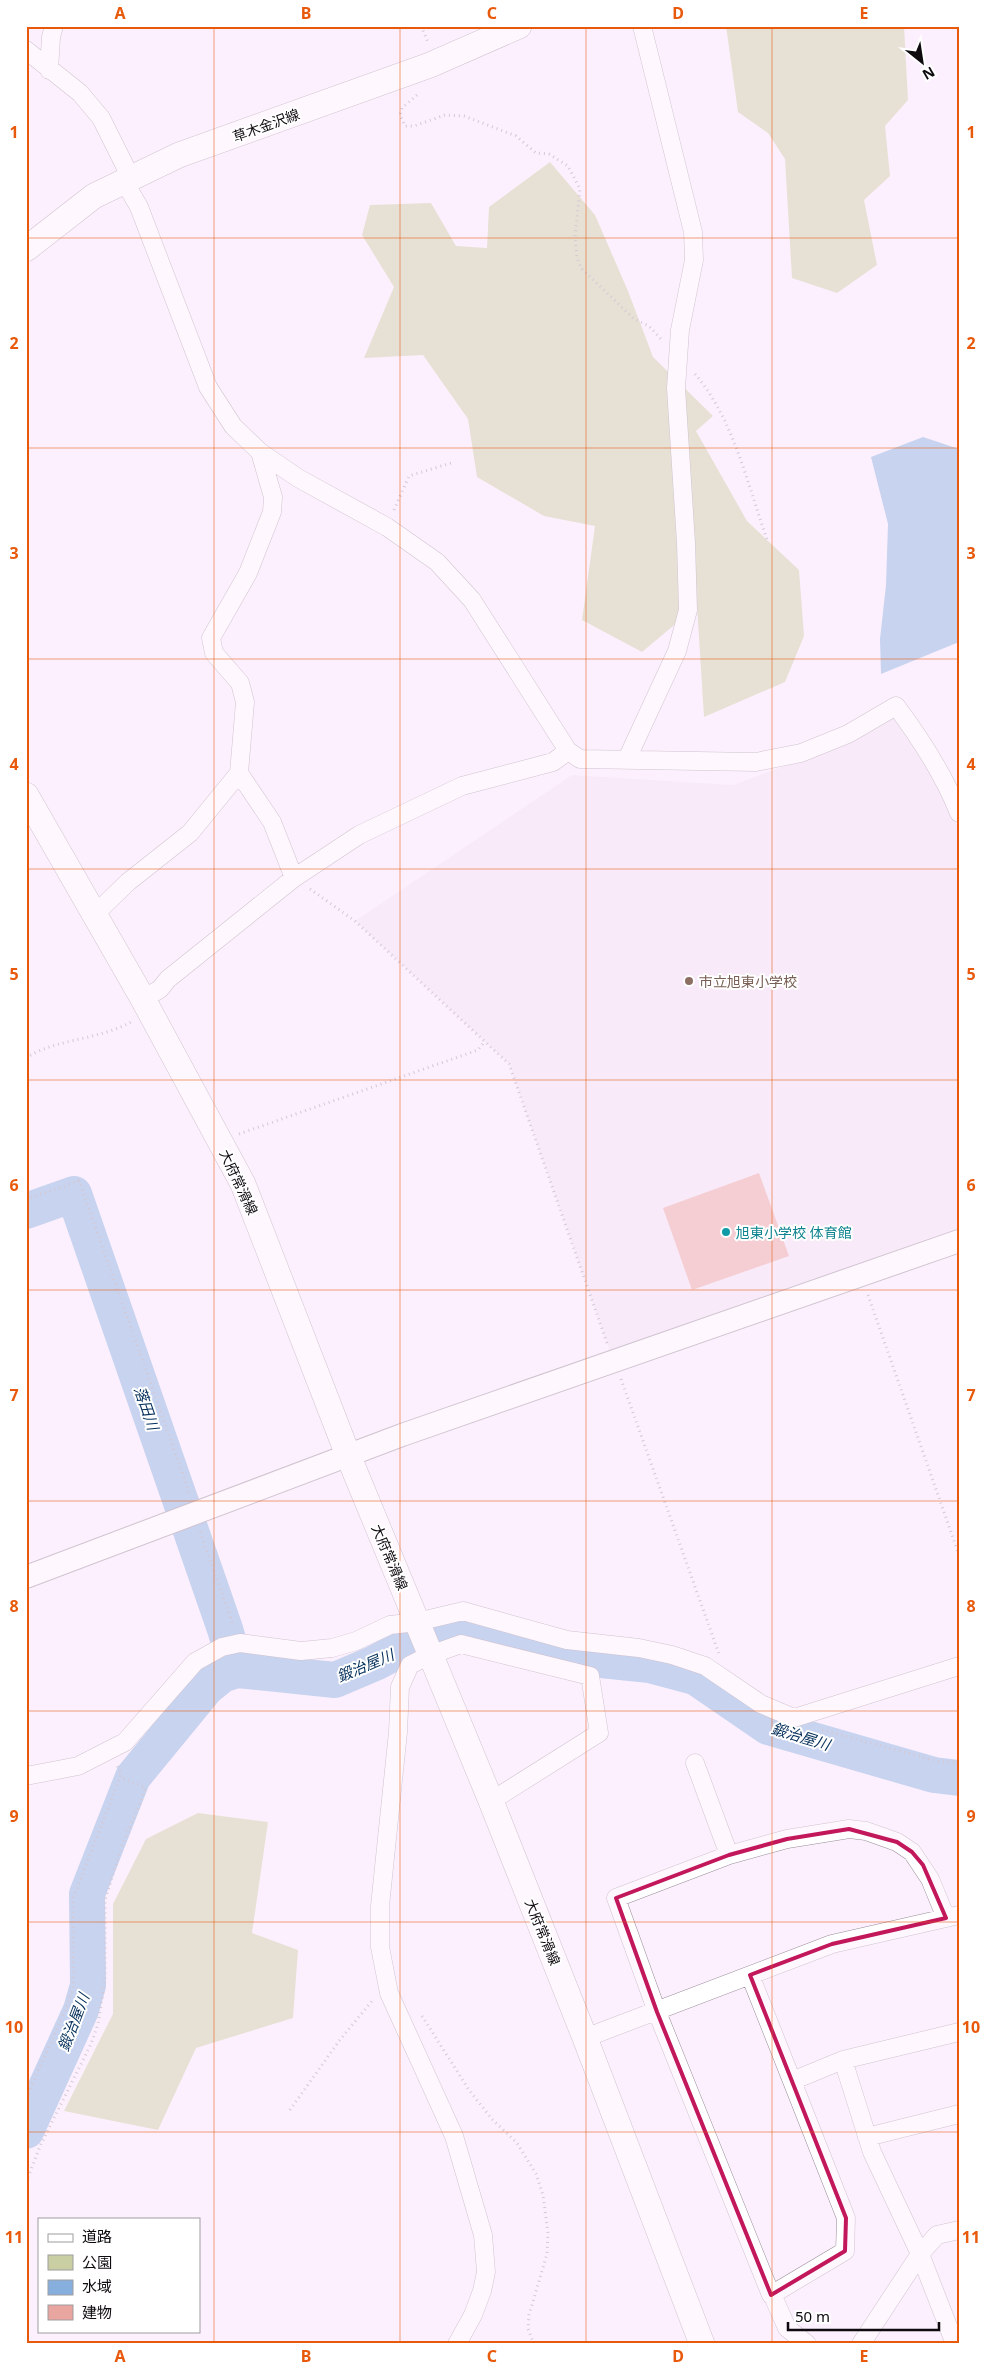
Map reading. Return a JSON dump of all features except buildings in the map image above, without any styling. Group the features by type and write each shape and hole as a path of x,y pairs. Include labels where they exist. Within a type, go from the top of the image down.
{"main road":[{"name":"草木金沢線","path":"26,249 94,196 179,155 430,65 519,26"},
{"name":"大府常滑線","path":"27,801 146,1006 243,1184 348,1455 491,1801 585,2038 702,2344"}],"street":[{"path":"49,70 51,37 54,26"},
{"path":"627,759 677,651 688,610 686,542 676,388 680,330 694,260 693,232 642,26"},
{"path":"26,50 80,93 101,118 139,207 208,387 233,426 260,452 298,478 387,526 437,562 472,600 568,751 580,759 756,762 801,753 848,734 896,706 910,725 952,794 959,813"},
{"path":"94,915 128,882 190,833 239,773 246,702 240,683 214,653 211,638 248,573 272,512 273,498 260,452"},
{"path":"146,1006 168,979 294,878 359,835 462,786 553,762 568,751"},
{"path":"239,773 272,822 294,878"},
{"path":"26,1577 348,1455 959,1242"},
{"path":"457,2344 473,2316 482,2291 486,2272 483,2235 454,2136 389,1993 380,1947 380,1906 398,1732 400,1687 424,1639 463,1611 567,1640 639,1648 672,1655 705,1666 761,1704 794,1718 959,1666"},
{"path":"26,1776 78,1766 113,1750 125,1742 195,1662 222,1647 240,1643 301,1651 332,1648 356,1641 390,1625 424,1639 461,1644 590,1676 599,1733 491,1801"},
{"path":"695,1763 729,1855"},
{"path":"585,2038 657,2012 832,1944 952,1916 912,1852 897,1842 866,1831 849,1829 787,1839 729,1855 616,1898 657,2012 771,2295 845,2251 846,2218 750,1976"},
{"path":"792,2081 842,2060 959,2032"},
{"path":"842,2060 867,2137 892,2199 920,2254 955,2344"},
{"path":"867,2137 959,2114"},
{"path":"860,2344 920,2254 937,2235 959,2230"},
{"path":"776,2301 787,2328 807,2344"}],"path":[{"path":"423,91 402,108 401,123 405,126 414,126 445,116 464,116 516,136 536,153 549,154 568,166 580,189 576,237 577,258 581,268 634,319 649,326 705,386 719,408 730,432 768,542"},
{"path":"387,526 409,476 451,462"},
{"path":"294,878 355,921 509,1064 614,1363 723,1664 717,1674"},
{"path":"26,1058 44,1049 98,1036 146,1006"},
{"path":"220,1143 232,1136 478,1050 485,1041"},
{"path":"26,1200 79,1181 197,1512 200,1532 240,1643"},
{"path":"861,1276 959,1555"},
{"path":"794,1718 808,1725 839,1735 942,1762 959,1762"},
{"path":"26,2098 67,2006 73,1987 73,1899 120,1777 113,1750"},
{"path":"26,2182 41,2144 91,2044 98,2024 105,1981 105,1900 122,1846 146,1791 144,1788 120,1777"}],"highlighted area":[{"path":"849,1829 897,1842 912,1852 923,1865 946,1918 832,1944 750,1975 846,2218 845,2251 771,2295 657,2012 616,1898 729,1855 787,1839"}],"shaded area":[{"name":"市立旭東小学校","path":"890,717 899,722 945,796 959,831 959,1241 614,1363 509,1064 355,921 572,775 733,785 847,743"}],"green space":[{"path":"726,26 904,26 908,100 885,126 890,176 864,200 877,265 837,293 792,278 785,159 768,133 738,112"},
{"path":"550,162 595,215 628,291 653,357 713,416 696,431 747,521 799,570 804,636 785,682 704,717 697,606 642,652 582,620 595,526 544,516 477,477 468,419 423,355 364,358 394,287 362,235 370,205 431,203 456,246 487,248 489,207"},
{"path":"198,1813 268,1822 252,1933 298,1950 293,2018 196,2048 158,2130 64,2111 113,2014 113,1904 146,1839"}],"water":[{"path":"923,437 959,449 959,642 881,674 880,639 886,585 888,524 871,457"}],"waterway":[{"name":"落田川","path":"26,1211 74,1194 225,1629 237,1670"},
{"name":"鍛治屋川","path":"26,2131 81,2010 88,1985 87,1894 133,1777 206,1688 222,1675 237,1670 335,1680 375,1663 413,1643 443,1634 473,1629 581,1658 650,1665 695,1677 768,1727 934,1775 959,1778"}],"place":[{"name":"市立旭東小学校","path":"689,981"},
{"name":"旭東小学校 体育館","path":"726,1232"}]}
